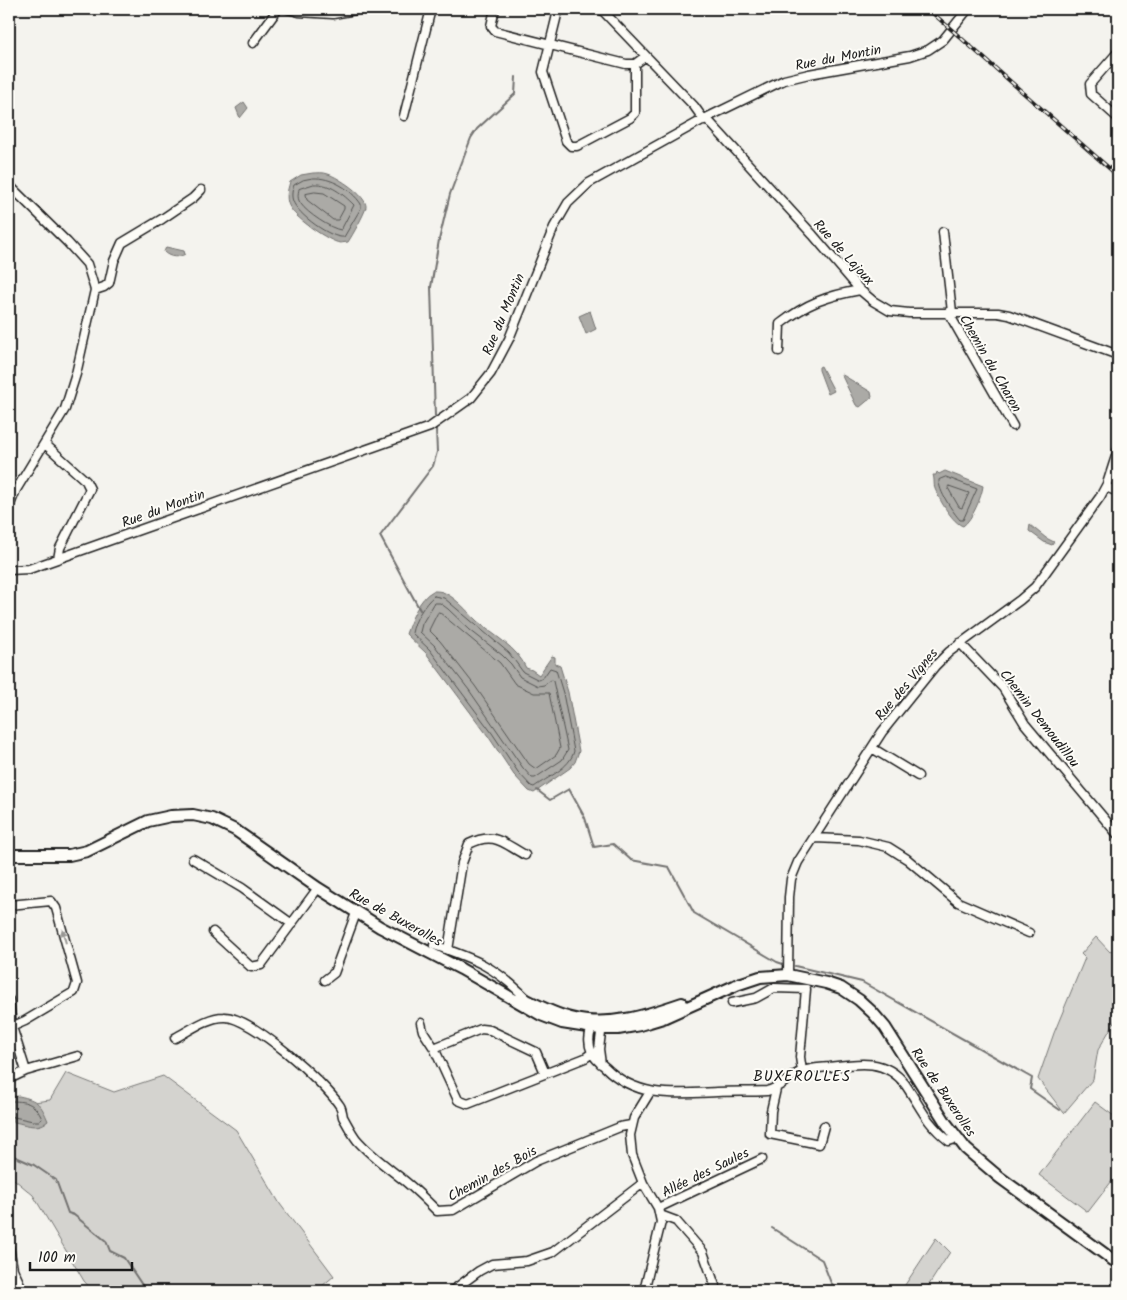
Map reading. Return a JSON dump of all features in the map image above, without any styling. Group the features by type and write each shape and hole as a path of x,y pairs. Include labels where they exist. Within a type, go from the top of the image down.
{"street":[{"path":"253,43 278,9"},
{"path":"288,9 299,12 333,14 361,9"},
{"path":"404,116 432,9"},
{"path":"495,9 491,26 496,31 626,64 635,64 646,56"},
{"path":"554,9 557,15 543,72 566,140 571,146 577,146 630,118 635,113 635,64"},
{"name":"Rue de Lajoux","path":"601,9 788,207 860,290 872,301 890,311 909,313 950,312 1009,315 1118,355"},
{"name":"Rue du Montin","path":"9,570 29,569 430,427 471,398 491,373 508,339 554,226 568,203 588,183 705,119 784,80 910,56 928,50 943,40 968,9"},
{"path":"1118,52 1090,84 1089,89 1091,94 1118,118"},
{"path":"9,185 68,242 87,264 95,290 76,374 65,409 16,490 9,507"},
{"path":"95,290 109,283 114,261 122,243 162,219 193,198 201,190"},
{"path":"943,232 950,312"},
{"path":"779,351 780,324 796,312 831,296 860,290"},
{"name":"Chemin du Charon","path":"950,312 1013,426"},
{"path":"45,444 86,481 90,489 60,548 58,559"},
{"name":"Rue des Vignes","path":"788,975 789,897 791,879 798,862 816,838 882,732 935,666 960,643 1035,587 1100,497 1106,487 1118,450"},
{"path":"1106,487 1118,492"},
{"name":"Chemin Demoudillou","path":"960,643 1003,688 1025,724 1118,835"},
{"path":"872,748 918,776"},
{"name":"Rue de Buxerolles","path":"9,855 69,855 87,851 148,821 171,816 192,815 212,819 235,830 356,912 541,1015 562,1023 618,1029 640,1025 760,977 788,975 807,978 841,988 859,1000 885,1027 953,1140 999,1177 1118,1262"},
{"path":"448,950 462,863 469,844 480,838 493,837 525,855"},
{"path":"816,838 858,840 888,847 907,859 958,902 1029,934"},
{"path":"192,859 242,888 292,924"},
{"path":"213,932 251,966 261,966 318,888"},
{"path":"9,905 51,901 56,908 77,983 74,992 25,1021 10,1027"},
{"path":"325,980 334,973 356,912"},
{"path":"434,945 469,957 487,966 508,980 528,1000"},
{"path":"461,969 469,957"},
{"name":"Rue de Buxerolles","path":"461,969 573,1019 596,1026"},
{"path":"732,1003 756,998 774,988 806,989 800,1057 802,1072"},
{"path":"9,1000 10,1027 26,1071"},
{"name":"Chemin des Bois","path":"175,1038 208,1021 222,1017 236,1019 259,1032 280,1047 324,1086 341,1108 342,1115 355,1138 376,1160 406,1182 437,1211 453,1210 536,1161 620,1127 631,1125"},
{"path":"420,1023 458,1100 468,1104 592,1053"},
{"path":"601,1064 599,1049 601,1033 596,1026 589,1035 592,1053 601,1064 621,1080 650,1092 672,1094 767,1092 776,1089 802,1072 856,1063 872,1063 884,1067 895,1074 904,1083 925,1119 938,1133 953,1140"},
{"path":"434,1048 481,1030 490,1030 536,1052 545,1073"},
{"path":"9,1079 26,1071 78,1056"},
{"path":"776,1089 771,1111 770,1134 819,1144 824,1126"},
{"path":"644,1291 661,1222 659,1212 643,1182 630,1146 631,1125 650,1092"},
{"name":"Allée des Saules","path":"659,1212 762,1158"},
{"path":"452,1291 492,1264 527,1261 553,1252 643,1182"},
{"path":"659,1212 676,1221 703,1252 717,1291"},
{"path":"9,1247 13,1269 23,1291"}],"shaded area":[{"path":"1096,937 1110,952 1118,947 1118,1016 1098,1050 1093,1079 1064,1113 1038,1079 1054,1033 1085,958 1081,954"},
{"path":"66,1073 114,1092 163,1076 236,1130 280,1204 334,1276 316,1291 93,1291 84,1281 33,1195 9,1175 9,1105 50,1100"},
{"path":"1095,1102 1118,1119 1118,1173 1088,1212 1039,1175"},
{"path":"936,1238 950,1252 925,1291 901,1291"}],"water":[{"path":"244,102 248,108 240,118 236,108"},
{"path":"326,173 333,176 357,193 365,203 366,207 363,214 348,242 340,243 321,234 306,224 289,206 287,196 290,182 301,175"},
{"path":"166,247 184,251 185,254 177,257 169,255 164,252"},
{"path":"590,311 596,329 586,334 579,316"},
{"path":"821,366 834,391 828,394 819,370"},
{"path":"841,374 871,392 872,397 860,407 856,405"},
{"path":"945,471 983,486 976,508 970,519 963,526 951,516 935,489 933,475 936,475 937,472 939,474"},
{"path":"1030,525 1054,542 1052,545 1044,542 1029,531"},
{"path":"433,591 444,592 458,602 477,621 511,648 526,668 539,675 552,656 555,657 555,664 560,666 568,692 579,751 575,762 570,768 534,793 529,791 514,775 488,736 426,653 406,634 420,604"},
{"path":"19,1096 35,1101 43,1110 48,1121 39,1126 30,1126 9,1121 9,1097"}],"waterway":[{"path":"435,416 431,287 439,240 450,194 471,138 477,129 515,94 516,77"},
{"path":"420,610 380,536 433,466 437,452 436,429"},
{"path":"537,790 550,800 569,789 585,818 594,847 613,844 631,860 669,867 694,913 783,964"},
{"path":"795,966 862,982 1032,1078 1030,1089 1060,1110"},
{"path":"9,1154 34,1165 56,1180 68,1213 74,1215 106,1241 110,1251 124,1258 146,1291"},
{"path":"772,1228 822,1260 831,1283 840,1291"}],"railway":[{"path":"928,9 1118,176"}],"district":[{"name":"BUXEROLLES","path":"802,1076"}]}
